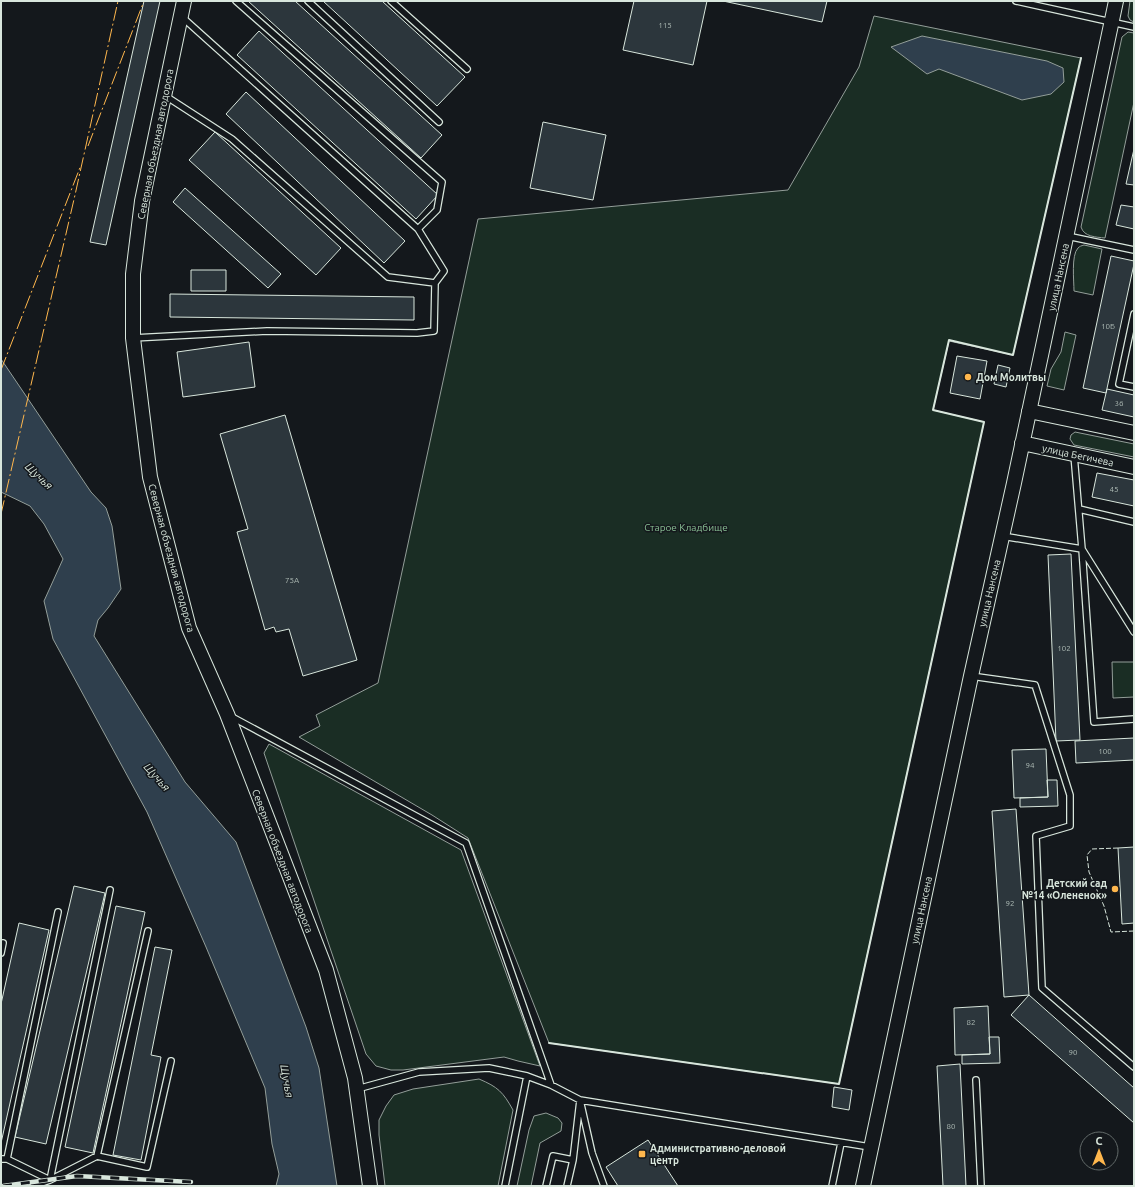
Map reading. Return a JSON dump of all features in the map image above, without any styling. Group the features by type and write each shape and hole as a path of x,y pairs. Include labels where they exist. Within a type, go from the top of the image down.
{"street":[{"name":"Северная объездная автодорога","path":"184,1 142,201 133,274 133,338 150,477 189,628 227,714 326,970 355,1078 370,1186"},
{"name":"улица Нансена","path":"863,1186 870,1147 1116,1"},
{"path":"1029,411 1134,433"},
{"name":"улица Бегичева","path":"1022,443 1134,467"}],"lane":[{"path":"236,1 442,182 437,210 418,229"},
{"path":"308,1 439,122"},
{"path":"391,1 467,69"},
{"path":"1016,1 1134,27"},
{"path":"133,338 267,330 417,333 434,331 435,283 444,271 418,229 181,15"},
{"path":"164,95 232,139 388,277 435,283"},
{"path":"1066,236 1134,250"},
{"path":"1134,314 1119,384 1134,387"},
{"path":"1074,454 1094,722 1134,719"},
{"path":"1079,509 1134,522"},
{"path":"1002,536 1082,549 1134,632"},
{"path":"971,676 1035,685 1070,795 1070,826 1036,836 1042,988 1134,1067"},
{"path":"227,714 466,843 551,1084"},
{"path":"50,1180 110,890"},
{"path":"50,1180 4,1159 58,912"},
{"path":"97,1156 148,931"},
{"path":"1,953 3,943"},
{"path":"33,1186 50,1180 97,1156 147,1167 171,1061"},
{"path":"357,1089 419,1072 489,1068 527,1076 551,1084 580,1100 870,1147"},
{"path":"505,1186 527,1076"},
{"path":"976,1080 981,1186"},
{"path":"568,1186 573,1160 580,1100"},
{"path":"580,1100 592,1154 604,1186"},
{"path":"832,1186 841,1143"},
{"path":"546,1186 553,1156 573,1160"}],"green space":[{"path":"1130,1 1134,1 1134,22 1130,20 1128,16"},
{"name":"Старое Кладбище","path":"874,16 1081,58 1013,355 949,341 933,410 984,422 839,1084 549,1043 468,838 432,815 299,737 320,726 316,715 378,683 478,219 788,190 859,67"},
{"path":"1128,32 1134,33 1134,102 1105,238 1094,237 1085,233 1081,227 1122,37"},
{"path":"1084,245 1102,249 1093,295 1074,291 1074,256 1078,248"},
{"path":"1065,332 1076,335 1064,390 1047,386 1051,369 1061,352"},
{"path":"1075,432 1134,444 1134,457 1074,445 1070,439 1071,435"},
{"path":"1112,662 1134,662 1134,697 1113,698"},
{"path":"269,744 461,850 540,1066 504,1057 403,1070 391,1070 376,1066 366,1054 264,753"},
{"path":"479,1079 499,1091 513,1110 498,1186 385,1186 379,1135 379,1120 386,1106 394,1095 413,1089"},
{"path":"546,1113 558,1118 562,1123 561,1131 540,1143 531,1186 517,1186 529,1130 534,1116"}],"water":[{"path":"922,36 1047,61 1063,68 1064,82 1051,94 1022,100 939,69 927,74 891,47"},
{"name":"Щучья","path":"1,359 91,492 106,508 112,526 121,589 98,620 94,636 185,782 236,842 306,1027 319,1068 337,1186 276,1186 279,1174 272,1144 265,1088 147,812 53,639 44,601 63,559 44,524 30,506 1,492"}],"building":[{"path":"144,1 160,1 106,245 90,242"},
{"path":"248,1 295,1 442,135 421,158"},
{"path":"323,1 382,1 465,77 437,106"},
{"path":"634,1 707,1 693,65 623,50"},
{"path":"723,1 827,1 822,22"},
{"path":"259,31 438,195 416,219 237,55"},
{"path":"246,92 405,241 384,263 226,114"},
{"path":"543,122 606,135 593,200 530,188"},
{"path":"215,132 341,248 316,275 189,160"},
{"path":"1134,149 1134,185 1126,184"},
{"path":"185,188 281,274 268,288 173,202"},
{"path":"1121,205 1134,207 1134,229 1116,225"},
{"path":"1111,256 1134,261 1134,264 1106,393 1083,388"},
{"path":"191,270 226,270 226,291 191,291"},
{"path":"170,294 414,297 414,320 170,317"},
{"path":"249,342 255,387 183,397 177,352"},
{"name":"Дом Молитвы","path":"957,356 987,361 980,399 950,393"},
{"path":"998,365 1010,368 1006,387 994,384"},
{"path":"1107,389 1134,395 1134,417 1102,410"},
{"path":"285,415 357,660 303,676 289,629 276,632 274,627 265,630 237,532 248,529 220,434"},
{"path":"1097,473 1134,480 1134,506 1092,497"},
{"path":"1071,554 1080,740 1056,741 1048,555"},
{"path":"1134,738 1134,760 1076,763 1075,741"},
{"path":"1046,749 1048,797 1014,798 1012,750"},
{"path":"1047,780 1057,780 1058,806 1020,807 1020,798 1048,797"},
{"path":"1016,809 1029,995 1004,997 992,811"},
{"path":"1134,847 1134,923 1122,924 1118,848"},
{"path":"74,886 105,893 46,1144 15,1137"},
{"path":"116,906 145,912 93,1153 65,1147"},
{"path":"19,923 49,930 1,1143 1,1004"},
{"path":"155,947 172,950 151,1055 161,1057 141,1160 113,1155"},
{"path":"1029,995 1134,1088 1134,1123 1011,1015"},
{"path":"988,1006 990,1054 955,1055 954,1008"},
{"path":"989,1037 999,1037 1000,1063 962,1064 962,1055 990,1054"},
{"path":"960,1064 966,1186 943,1186 937,1066"},
{"path":"834,1087 852,1090 849,1110 832,1107"},
{"name":"Административно-деловой центр","path":"648,1140 678,1186 618,1186 606,1167"}],"railway":[{"path":"3,1186 77,1176 191,1182"}],"fence":[{"path":"1118,848 1092,849 1087,855 1089,872 1104,906 1111,932 1134,931"}],"wall":[{"path":"549,1043 839,1084 984,422 933,410 949,340 1013,355 1081,58"}],"power":[{"path":"1,514 75,195 118,1"},
{"path":"88,146 144,1"},
{"path":"1,370 81,165"}],"place":[{"name":"Дом Молитвы","path":"968,377"},
{"name":"Детский сад №14 «Олененок»","path":"1115,889"},
{"name":"Административно-деловой центр","path":"642,1154"}]}
